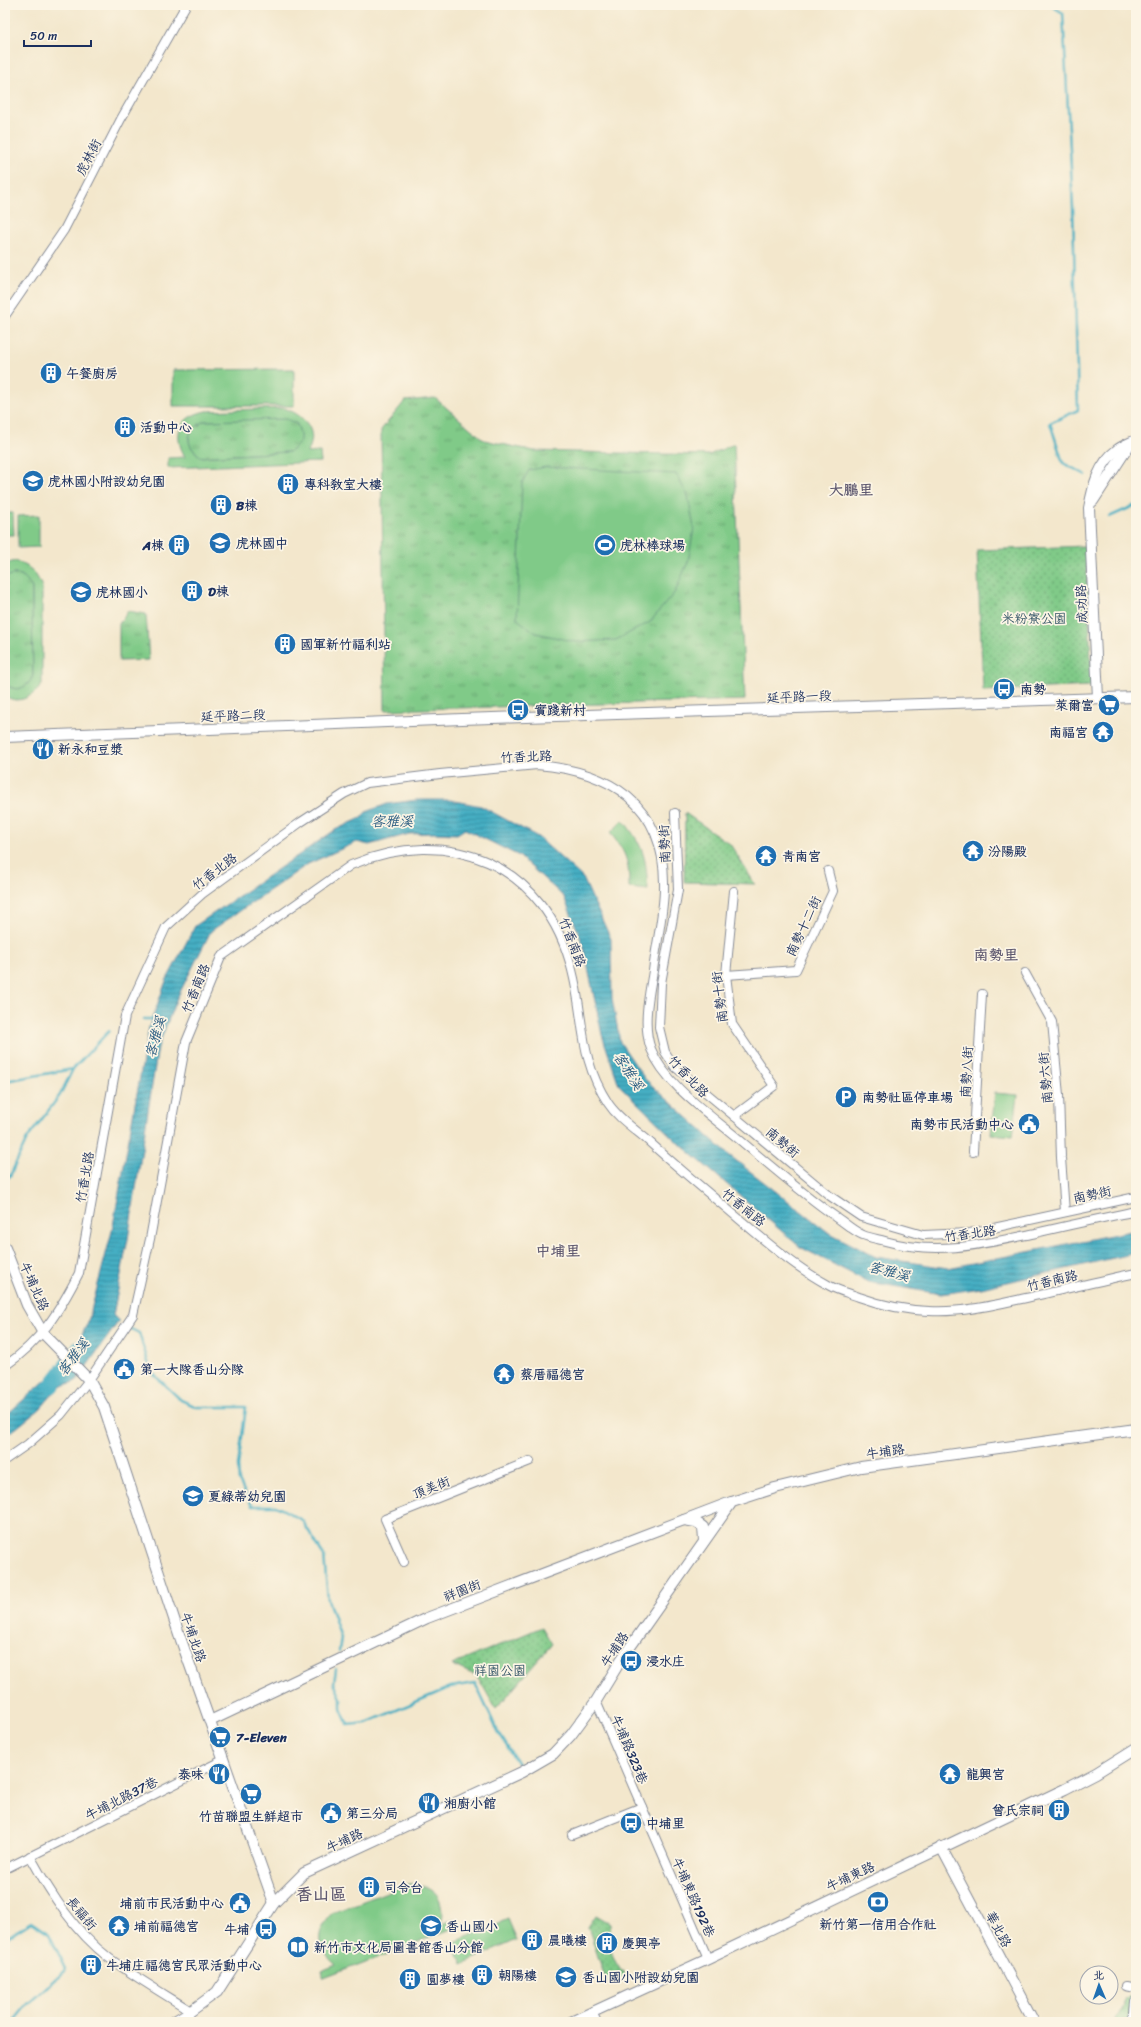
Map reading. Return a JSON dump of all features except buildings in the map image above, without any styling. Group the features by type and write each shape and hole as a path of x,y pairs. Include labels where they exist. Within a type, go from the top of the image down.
{"street":[{"name":"虎林街","path":"5,316 64,230 120,119 186,5"},
{"name":"成功路","path":"1098,698 1089,508 1133,441"},
{"name":"延平路一段","path":"462,719 1136,697"},
{"name":"延平路二段","path":"5,738 462,719"},
{"name":"竹香北路","path":"5,1366 28,1349 43,1333 63,1304 79,1273 125,1016 166,927 202,894 325,805 367,783 400,778 537,765 559,767 604,781 622,792 639,807 652,826 661,845 665,886 649,998 647,1029 651,1048 661,1067 686,1094 822,1207 862,1235 906,1247 947,1250 985,1244 1136,1211"},
{"name":"南勢街","path":"675,813 678,890 662,983 659,1027 665,1052 675,1067 830,1196 861,1217 900,1230 923,1235 970,1233 1136,1197"},
{"name":"竹香南路","path":"5,1460 46,1430 61,1415 89,1380 133,1315 150,1238 186,1042 221,957 351,865 373,855 397,850 421,848 445,849 484,860 510,875 546,908 556,925 564,944 572,970 586,1059 609,1105 694,1182 793,1263 831,1287 882,1305 930,1311 977,1309 1136,1273"},
{"name":"南勢十二街","path":"726,975 796,970 833,891 828,871"},
{"name":"南勢十街","path":"734,891 726,975 732,1024 774,1086 734,1116"},
{"name":"南勢六街","path":"1025,973 1052,1022 1059,1095 1061,1158 1065,1212"},
{"name":"南勢八街","path":"973,1152 982,994"},
{"name":"牛埔北路","path":"5,1248 27,1306 43,1333 89,1380 104,1407 223,1760 274,1904"},
{"name":"牛埔路","path":"173,2022 217,1992 274,1904 304,1873 522,1772 553,1754 571,1735 596,1701 621,1660 732,1502 775,1488 861,1467 1136,1429"},
{"name":"頂美街","path":"404,1562 385,1519 530,1461"},
{"name":"祥園街","path":"210,1721 262,1698 427,1618 732,1502"},
{"path":"684,1520 696,1522 703,1527 704,1541"},
{"name":"牛埔路323巷","path":"596,1701 658,1844"},
{"name":"牛埔東路","path":"571,2022 708,1959 1096,1773 1136,1748"},
{"name":"牛埔北路37巷","path":"5,1869 223,1760"},
{"path":"572,1835 642,1807"},
{"name":"牛埔東路192巷","path":"658,1844 708,1959"},
{"name":"華北路","path":"941,1847 1034,2022"},
{"name":"長福街","path":"30,1856 51,1894 87,1939 109,1958 191,2011"},
{"path":"1126,1986 1136,1988"},
{"path":"1134,2022 1136,2004"},
{"path":"592,2012 597,2022"}],"green space":[{"path":"294,369 294,406 173,406 173,370"},
{"name":"虎林棒球場","path":"435,398 484,440 534,451 709,455 734,444 745,700 385,710 381,430 405,401"},
{"path":"284,408 291,411 298,415 308,425 312,438 311,445 307,453 320,452 321,462 168,468 168,458 185,457 179,441 180,427 190,417 206,411","holes":["286,419 297,424 300,433 300,440 299,443 289,452 201,457 195,452 189,442 190,434 193,429 204,421"]},
{"path":"286,418 297,424 301,437 297,446 289,452 201,457 191,447 189,442 190,434 193,429 204,421"},
{"name":"虎林棒球場","path":"546,467 676,474 688,496 694,528 688,562 675,592 650,622 616,640 576,642 536,633 517,619 522,483 529,470"},
{"path":"5,513 13,513 14,535 5,535"},
{"path":"39,515 39,547 18,548 18,516"},
{"name":"米粉寮公園","path":"1086,546 1092,686 983,691 977,550"},
{"path":"15,561 29,567 37,577 42,587 42,685 30,696 21,700 10,699 5,696 5,683 13,688 21,688 28,684 33,676 32,588 27,580 21,575 13,574 5,579 5,564"},
{"path":"19,574 27,579 32,588 33,676 28,684 17,689 5,683 5,579 10,575"},
{"path":"128,611 146,614 149,660 119,661 119,624"},
{"path":"685,813 730,844 755,884 684,882"},
{"path":"623,820 643,852 648,890 629,888 626,858 620,846 610,833"},
{"path":"995,1093 1018,1095 1013,1136 991,1134"},
{"name":"祥園公園","path":"542,1627 552,1644 496,1709 477,1676 452,1665"},
{"path":"408,1884 426,1887 432,1890 440,1900 442,1915 441,1924 456,1919 459,1926 324,1978 321,1971 336,1965 324,1952 320,1940 322,1927 332,1913"},
{"path":"596,1915 610,1923 612,1954 622,1972 628,1979 607,1983 588,1927"},
{"path":"508,1919 517,1940 462,1964 453,1943"},
{"path":"1133,1993 1131,2022 1115,2022 1126,1998"}],"water":[{"name":"客雅溪","path":"416,800 450,800 481,806 538,837 583,878 611,939 612,998 620,1042 645,1079 729,1155 828,1232 876,1257 948,1268 1136,1230 1136,1253 981,1288 941,1294 868,1282 800,1247 674,1139 619,1085 602,1035 583,944 564,897 519,856 465,829 457,834 409,834 369,845 357,842 308,864 211,931 176,1000 158,1047 128,1239 113,1315 119,1321 76,1381 59,1387 40,1409 5,1437 5,1416 55,1372 66,1369 88,1322 112,1231 149,1027 166,981 195,926 335,830 361,818 366,812 387,804"}],"waterway":[{"path":"1050,5 1063,13 1073,208 1078,410 1050,423 1063,463 1086,475"},
{"path":"1109,517 1136,505"},
{"path":"144,1019 154,1019"},
{"path":"5,1081 73,1069 109,1031"},
{"path":"5,1180 10,1176 27,1139 60,1095 73,1069"},
{"path":"129,1328 139,1333 151,1372 181,1400 197,1407 246,1407 238,1466 239,1481 252,1506 276,1506 302,1520 324,1556 328,1600 341,1638 339,1651"},
{"name":"客雅溪","path":"51,1386 80,1348"},
{"path":"336,1669 334,1683 341,1698 341,1709 348,1725 366,1723 451,1687 475,1683 498,1732 518,1764"},
{"path":"5,1939 31,1922 49,1934 66,1969 27,2005 13,2022"}],"place":[{"name":"午餐廚房","path":"51,373"},
{"name":"活動中心","path":"125,427"},
{"name":"虎林國小附設幼兒園","path":"33,481"},
{"name":"專科教室大樓","path":"288,484"},
{"name":"B棟","path":"221,505"},
{"name":"虎林國中","path":"220,543"},
{"name":"A棟","path":"179,545"},
{"name":"虎林棒球場","path":"605,545"},
{"name":"D棟","path":"192,591"},
{"name":"虎林國小","path":"81,592"},
{"name":"國軍新竹福利站","path":"285,644"},
{"name":"南勢","path":"1004,689"},
{"name":"萊爾富","path":"1109,705"},
{"name":"實踐新村","path":"518,710"},
{"name":"南福宮","path":"1103,732"},
{"name":"新永和豆漿","path":"43,749"},
{"name":"汾陽殿","path":"973,851"},
{"name":"青南宫","path":"766,856"},
{"name":"南勢社區停車場","path":"846,1097"},
{"name":"南勢市民活動中心","path":"1029,1124"},
{"name":"第一大隊香山分隊","path":"124,1369"},
{"name":"蔡厝福德宮","path":"504,1374"},
{"name":"夏綠蒂幼兒園","path":"193,1496"},
{"name":"浸水庄","path":"631,1661"},
{"name":"7-Eleven","path":"220,1737"},
{"name":"泰味","path":"219,1774"},
{"name":"龍興宮","path":"950,1774"},
{"name":"竹苗聯盟生鮮超市","path":"251,1794"},
{"name":"湘廚小館","path":"429,1803"},
{"name":"曾氏宗祠","path":"1059,1810"},
{"name":"第三分局","path":"331,1813"},
{"name":"中埔里","path":"631,1823"},
{"name":"司令台","path":"369,1887"},
{"name":"新竹第一信用合作社","path":"878,1902"},
{"name":"埔前市民活動中心","path":"240,1903"},
{"name":"埔前福德宮","path":"119,1926"},
{"name":"香山國小","path":"431,1926"},
{"name":"牛埔","path":"266,1929"},
{"name":"晨曦樓","path":"532,1940"},
{"name":"慶興亭","path":"607,1943"},
{"name":"新竹市文化局圖書館香山分館","path":"298,1947"},
{"name":"牛埔庄福德宮民眾活動中心","path":"91,1965"},
{"name":"朝陽樓","path":"482,1975"},
{"name":"香山國小附設幼兒園","path":"566,1977"},
{"name":"圓夢樓","path":"410,1979"}],"district":[{"name":"大鵬里","path":"851,490"},
{"name":"南勢里","path":"996,955"},
{"name":"中埔里","path":"558,1251"},
{"name":"香山區","path":"321,1894"}]}
